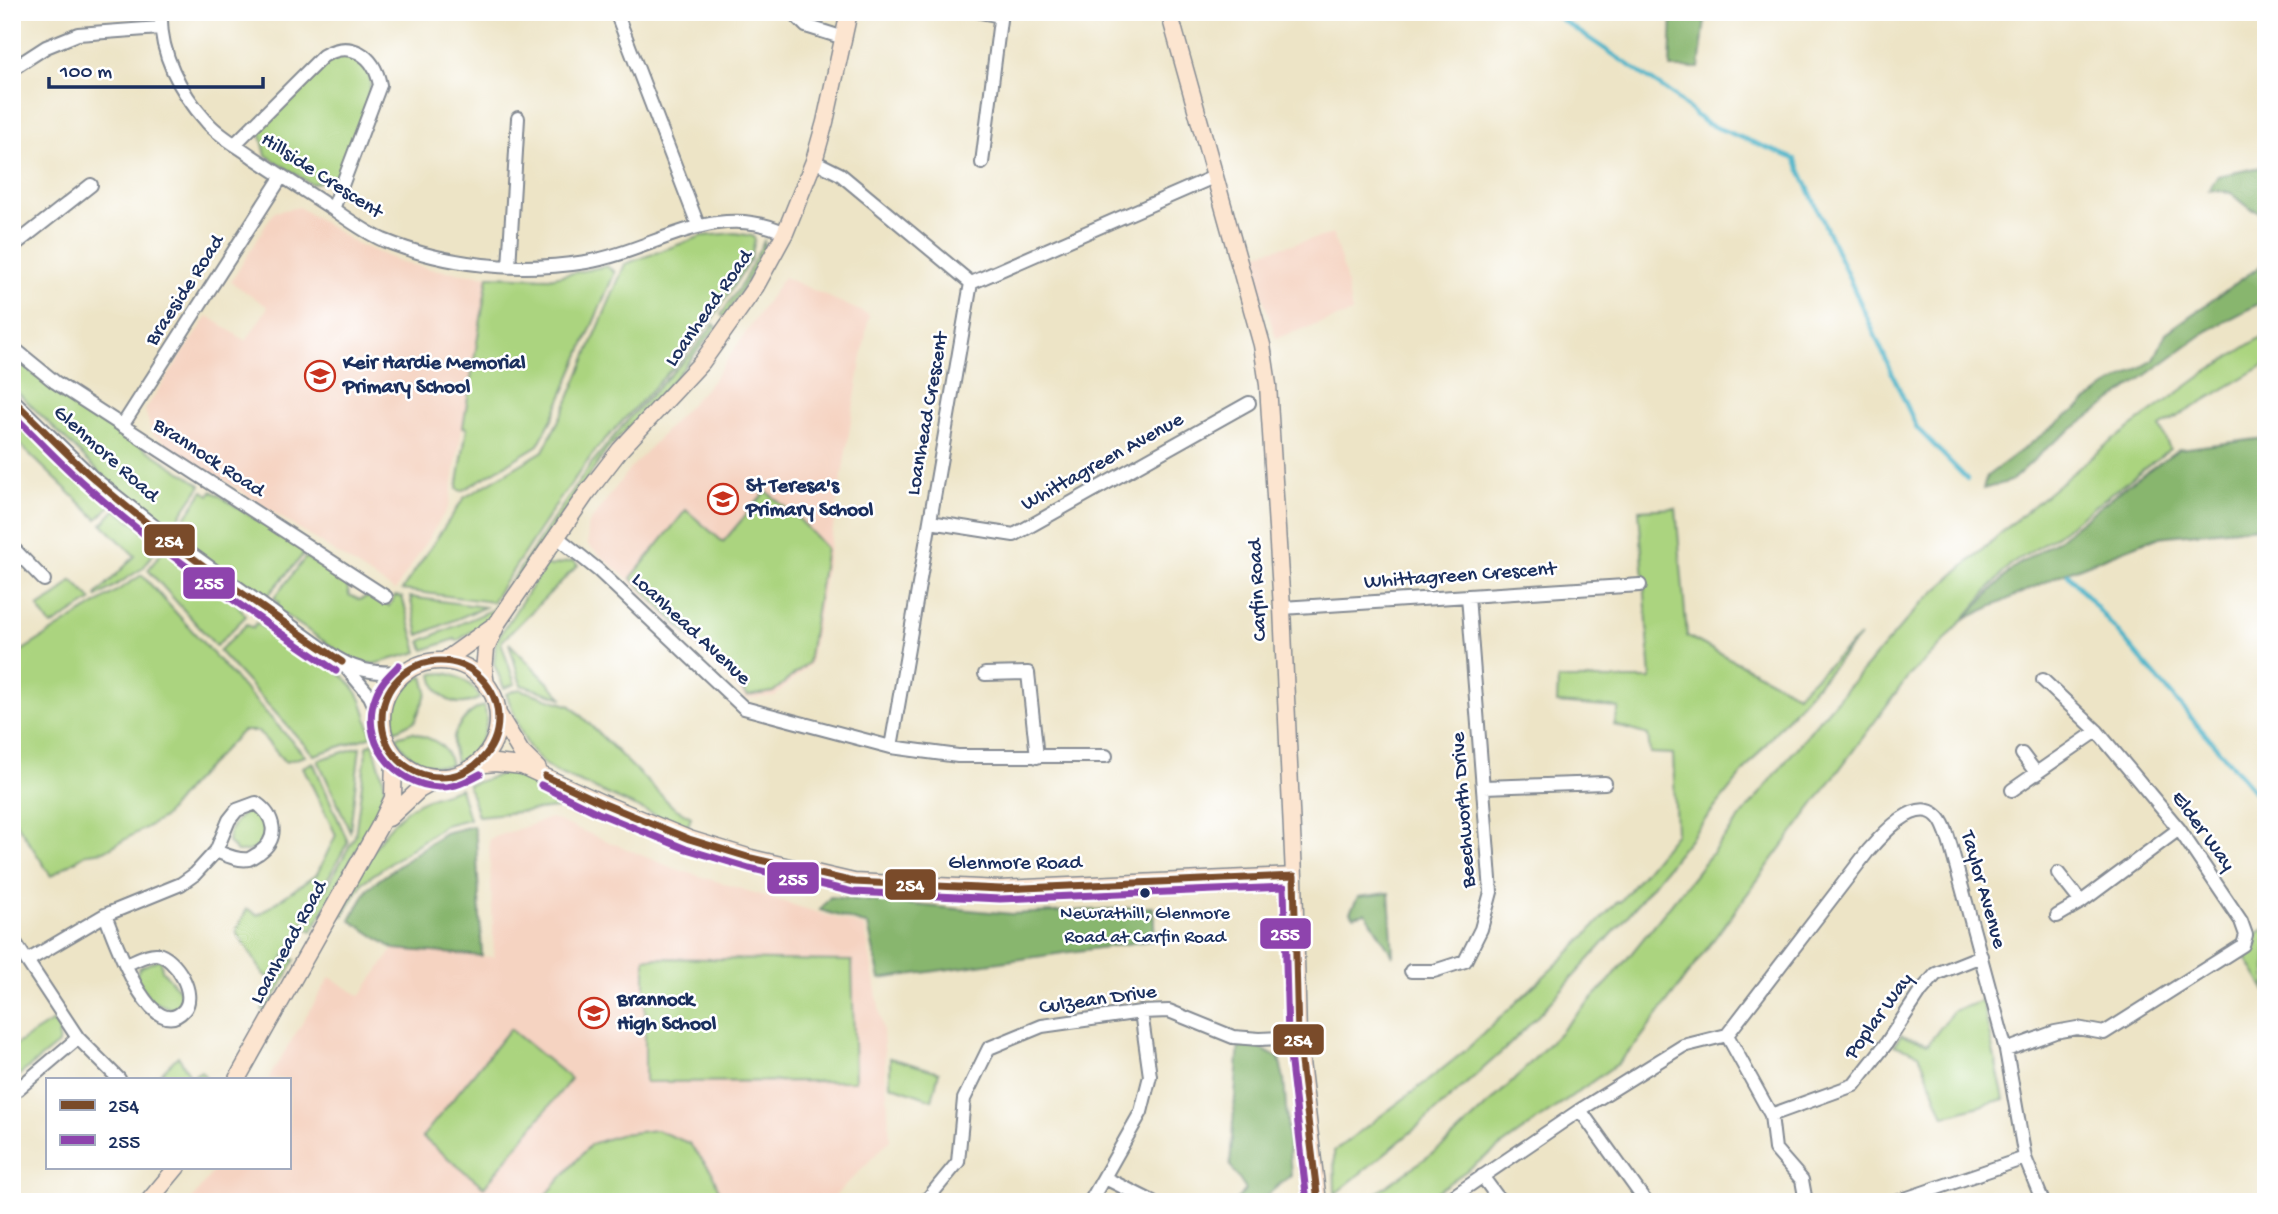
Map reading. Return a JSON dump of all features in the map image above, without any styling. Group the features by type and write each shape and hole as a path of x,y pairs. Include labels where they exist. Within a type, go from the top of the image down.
{"street":[{"name":"Hillside Crescent","path":"161,12 160,28 174,77 207,123 282,176 382,239 464,263 547,267 589,261 698,225 737,221 771,226 785,233"},
{"path":"617,12 698,225"},
{"path":"792,12 806,26 844,38"},
{"name":"Loanhead Road","path":"486,685 486,649 498,622 620,450 702,362 756,286 785,233 814,161 849,12"},
{"path":"980,12 1001,14 982,163"},
{"name":"Carfin Road","path":"1169,12 1262,345 1268,385 1282,608 1298,1037 1318,1202"},
{"path":"12,69 46,47 78,34 160,28"},
{"path":"235,144 323,56 341,48 363,55 373,65 380,85 332,209"},
{"path":"509,267 518,118"},
{"path":"814,161 840,174 971,283 1216,176"},
{"name":"Braeside Road","path":"122,426 282,176"},
{"path":"12,247 91,185"},
{"name":"Loanhead Crescent","path":"891,747 971,283"},
{"name":"Brannock Road","path":"12,347 55,382 386,597"},
{"name":"Glenmore Road","path":"12,399 92,477 262,607 342,662 364,672 406,672"},
{"name":"Whittagreen Avenue","path":"930,522 1014,536 1249,403"},
{"name":"Loanhead Avenue","path":"557,537 598,570 744,708 891,747 958,757 1106,756"},
{"path":"12,547 44,580"},
{"name":"Whittagreen Crescent","path":"1282,608 1640,586"},
{"name":"Beechworth Drive","path":"1411,971 1434,971 1465,961 1481,929 1491,892 1468,596"},
{"name":"Loanhead Road","path":"444,661 498,622"},
{"path":"444,661 463,666 480,677 492,693 497,712 496,732 488,751 475,765 460,774 442,777 424,775 407,768 394,755 385,739 381,721 384,702 392,686 406,672 424,663 444,661"},
{"name":"Glenmore Road","path":"342,662 370,696 381,721"},
{"path":"985,674 1028,673 1037,757"},
{"name":"Elder Way","path":"2006,1050 2066,1030 2077,1028 2104,1032 2243,945 2246,935 2241,921 2179,829 2097,731 2043,680"},
{"name":"Glenmore Road","path":"497,712 520,752 545,776"},
{"path":"2012,790 2097,731"},
{"path":"2022,754 2037,774"},
{"name":"Loanhead Road","path":"238,1078 379,827 393,798 394,755"},
{"name":"Glenmore Road","path":"475,765 506,763 522,766 689,839 751,858 854,881 1000,889 1294,876"},
{"name":"Loanhead Road","path":"379,827 419,790 442,777"},
{"path":"1484,787 1605,783"},
{"path":"27,961 105,915 181,884 195,874 216,851 229,820 237,810 256,803 267,811 274,825 272,837 263,850 250,859 235,859 216,851"},
{"name":"Taylor Avenue","path":"1727,1035 1868,850 1893,822 1916,813 1931,812 1939,817 1944,828 1981,956 2006,1050 2025,1158 2043,1202"},
{"path":"2057,916 2081,902 2179,829"},
{"path":"2057,873 2081,902"},
{"path":"105,915 134,985 156,1012 172,1017 186,1007 190,1000 189,991 167,958 157,954 150,955 126,964"},
{"path":"12,939 78,1038 118,1078"},
{"name":"Poplar Way","path":"1771,1115 1854,1085 1886,1044 1920,991 1936,974 1981,956"},
{"name":"Culzean Drive","path":"925,1202 958,1162 964,1098 989,1048 1042,1026 1141,1012 1169,1011 1233,1037 1298,1037"},
{"path":"1090,1202 1141,1112 1150,1076 1146,1030 1141,1012"},
{"path":"1445,1202 1580,1110 1683,1046 1727,1035 1771,1115 1775,1149 1802,1180 1806,1202"},
{"path":"12,1094 78,1038"},
{"path":"1580,1110 1646,1202"},
{"path":"1896,1202 2025,1158"},
{"path":"148,1202 176,1168"},
{"path":"1482,1176 1501,1202"},
{"path":"1105,1178 1153,1202"}],"shaded area":[{"name":"Keir Hardie Memorial Primary School","path":"299,207 355,243 401,262 430,269 488,276 449,506 395,591 152,434 145,410 208,316 246,341 268,307 231,282 274,212"},
{"path":"1333,234 1345,274 1352,313 1276,338 1249,255"},
{"name":"St Teresa's Primary School","path":"784,277 869,315 810,665 775,696 747,699 628,579 588,545 587,526 628,471 713,380"},
{"name":"Brannock High School","path":"551,818 673,868 865,927 883,1031 890,1140 829,1202 190,1202 215,1168 290,1168 290,1078 269,1078 330,977 360,996 394,949 494,957 489,839"}],"green space":[{"path":"1672,12 1706,12 1699,68 1670,68"},
{"path":"345,56 360,63 368,72 368,97 339,177 311,184 266,155 259,128 328,61"},
{"path":"2266,166 2266,214 2251,209 2231,193 2209,190 2218,176"},
{"path":"735,233 755,239 751,258 714,317 682,358 598,447 557,503 492,602 402,590 464,498 543,451 564,410 625,264 702,236"},
{"path":"764,241 762,257 725,317 721,315 744,280"},
{"path":"2266,262 2266,300 2207,331 2049,446 2011,481 1983,489 1987,476 2106,387 2154,360 2166,333"},
{"path":"606,266 615,272 553,417 538,445 462,491 457,489 467,428 463,427 488,276 549,278"},
{"path":"714,324 717,327 675,378 607,450 492,618 457,641 455,639 424,650 421,641 492,610 591,464"},
{"path":"2266,334 2266,364 2160,427 2170,449 2054,537 2009,566 1942,644 1907,678 1637,1043 1617,1064 1422,1202 1364,1202 1447,1143 1513,1081 1610,980 1815,725 1920,605 2105,446 2205,373"},
{"path":"12,357 53,389 201,485 170,530 106,479 12,387"},
{"path":"12,411 111,505 97,519 12,437"},
{"path":"2266,438 2266,526 2157,537 2060,575 1965,619 2013,568 2059,539 2126,486 2179,449"},
{"path":"203,491 209,495 212,491 304,550 303,555 264,600 174,534"},
{"path":"766,491 799,519 826,548 808,663 773,692 748,696 631,578 686,510 723,542"},
{"path":"1676,508 1687,636 1797,694 1860,636 1778,729 1622,923 1535,1019 1421,1124 1335,1194 1334,1151 1466,1050 1620,902 1676,833 1673,754 1650,753 1648,735 1614,725 1619,708 1557,703 1558,679 1651,679 1639,510"},
{"path":"116,509 160,544 143,568 97,597 135,556 102,524"},
{"path":"165,548 235,601 246,616 216,646 148,570"},
{"path":"306,557 347,584 349,595 360,600 372,597 389,606 395,596 402,597 418,652 374,664 353,661 275,608 279,602 274,598"},
{"path":"573,561 578,565 501,642 515,684 504,688 494,664 496,641 546,564 550,566"},
{"path":"142,575 305,756 285,762 258,731 242,731 190,785 163,818 104,851 88,853 51,876 12,816 12,657"},
{"path":"72,580 92,600 51,626 38,607 56,596"},
{"path":"410,597 485,607 419,635"},
{"path":"256,623 300,644 344,677 360,699 372,736 314,755 219,651 247,624 253,628"},
{"path":"509,643 563,698 521,685"},
{"path":"445,673 466,681 480,698 456,703 443,696 434,683 432,674"},
{"path":"423,676 427,692 415,721 395,731 394,714 399,699 409,685"},
{"path":"519,689 571,706 673,807 691,817 687,829 552,770 542,762 523,736 506,694"},
{"path":"484,706 486,723 481,739 471,753 456,763 453,745 455,733 467,716"},
{"path":"413,732 442,746 451,765 426,764 412,757 396,737"},
{"path":"373,743 385,785 382,803 312,931 305,927 355,836 367,746"},
{"path":"360,747 350,831 318,760"},
{"path":"313,762 348,842 275,974 268,977 264,975 236,931 247,909 258,915 317,874 336,835 303,767"},
{"path":"508,772 581,802 576,806 478,816 468,785"},
{"path":"460,788 469,819 445,825 363,882 343,916 338,915 379,841 400,816 418,803"},
{"path":"254,807 263,823 264,837 255,848 237,852 228,842 230,830 239,817"},
{"path":"473,826 476,838 482,956 394,949 350,920 369,887 444,833"},
{"path":"1389,893 1393,956 1366,913 1354,916 1350,912 1358,897"},
{"path":"830,897 1012,914 1153,907 1155,940 880,979 868,925 820,910"},
{"path":"2266,928 2266,991 2242,951 2249,938"},
{"path":"289,957 295,960 266,1012 262,1010"},
{"path":"645,958 852,961 855,1081 645,1082"},
{"path":"161,960 162,970 181,992 181,1004 172,1009 151,1001 136,977 139,968"},
{"path":"1982,1001 2004,1099 1944,1116 1919,1054 1894,1045 1901,1035 1928,1044 1953,1011"},
{"path":"53,1021 59,1030 58,1044 12,1081 12,1047"},
{"path":"510,1029 571,1079 484,1187 422,1137"},
{"path":"1239,1042 1279,1058 1284,1079 1291,1175 1259,1202 1234,1202 1246,1190 1230,1165"},
{"path":"178,1056 191,1077 201,1071 206,1078 156,1078"},
{"path":"890,1058 939,1072 932,1100 890,1085"},
{"path":"656,1130 689,1143 712,1172 723,1202 540,1202 591,1144 622,1134"}],"waterway":[{"path":"1550,12 1673,95 1705,123 1795,159 1917,428 1967,479"},
{"path":"2068,574 2266,805"}],"transit line":[{"name":"254","path":"12,399 83,468 152,527 214,574 342,662"},
{"name":"255","path":"12,414 76,477 145,535 336,671"},
{"name":"254","path":"440,661 462,666 481,678 493,697 498,719 493,741 481,760 462,772 440,777 418,772 399,760 387,741 382,719 387,697 399,678 418,666 440,661"},
{"name":"255","path":"399,665 380,687 372,712 372,728 384,757 408,778 439,787 450,786 480,774"},
{"name":"254","path":"545,776 689,839 751,858 854,882 1000,889 1294,876"},
{"name":"255","path":"541,785 598,813 686,849 749,868 853,892 1000,899 1284,887 1288,1038 1307,1202"},
{"name":"254","path":"1294,876 1298,1037 1318,1202"}],"place":[{"name":"Keir Hardie Memorial Primary School","path":"320,376"},
{"name":"St Teresa's Primary School","path":"723,499"},
{"name":"Newrathill, Glenmore Road at Carfin Road","path":"1145,893"},
{"name":"Brannock High School","path":"594,1013"}]}
